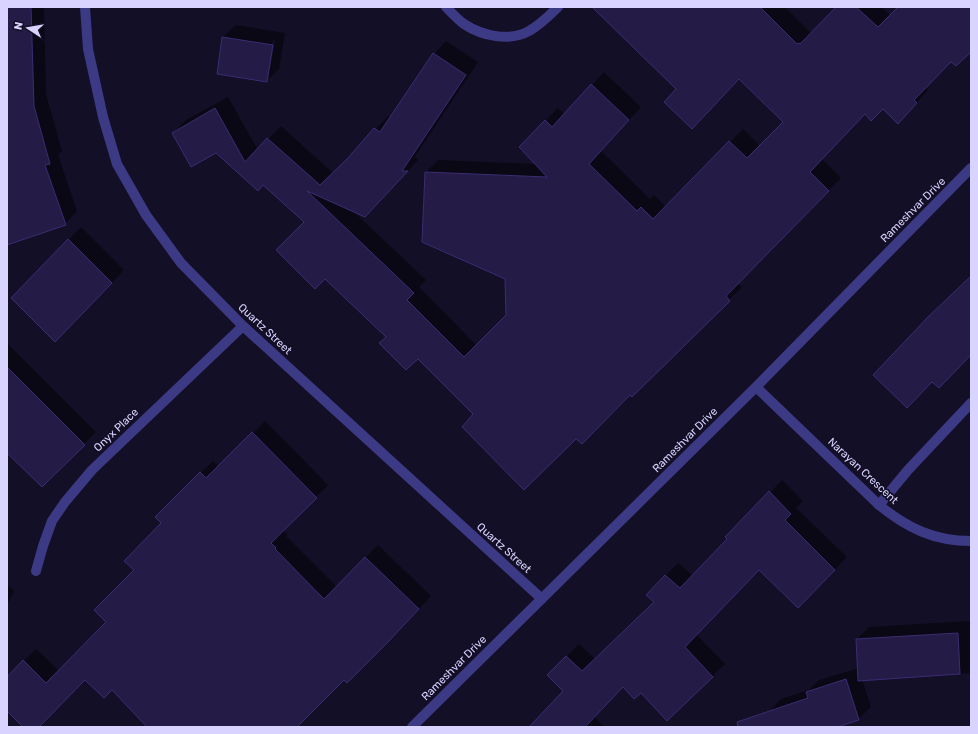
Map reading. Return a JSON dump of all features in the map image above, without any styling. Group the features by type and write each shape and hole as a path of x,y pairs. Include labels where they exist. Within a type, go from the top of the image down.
{"street":[{"name":"Quartz Street","path":"85,7 88,49 103,117 117,164 146,215 181,264 243,326 542,599"},
{"path":"446,7 464,24 486,35 502,37 515,36 529,32 558,7"},
{"name":"Rameshvar Drive","path":"412,727 756,387 971,168"},
{"name":"Onyx Place","path":"36,571 52,521 69,497 92,470 243,326"},
{"name":"Narayan Crescent","path":"756,387 879,505 895,518 927,534 961,541 971,541"},
{"path":"879,505 908,470 971,403"}],"building":[{"path":"7,7 31,7 34,106 50,164 45,165 66,225 7,245"},
{"path":"592,7 760,7 797,44 800,44 836,7 856,7 878,27 898,7 971,7 971,52 956,66 951,62 914,100 917,103 898,124 883,109 871,121 865,114 810,172 829,191 726,296 730,301 632,397 630,395 582,444 576,439 524,490 462,427 473,414 418,359 406,370 379,343 386,337 325,279 315,289 276,250 304,222 263,185 258,191 216,153 191,167 172,133 215,108 245,162 267,138 320,185 347,159 374,128 380,132 433,53 466,75 402,171 408,171 365,217 307,191 414,293 407,300 464,357 506,315 505,279 422,242 425,172 547,177 519,147 545,120 552,127 591,84 629,120 589,164 637,211 641,207 653,219 729,141 747,158 783,122 739,79 692,129 664,102 676,89"},
{"path":"222,37 273,45 267,82 217,74"},
{"path":"68,239 112,283 55,342 11,298"},
{"path":"971,276 971,355 939,388 932,382 907,408 873,375 928,317"},
{"path":"7,367 85,445 42,487 7,453"},
{"path":"252,432 317,498 271,543 276,548 275,549 324,599 365,557 419,609 347,683 344,680 297,727 147,727 112,690 104,698 85,680 39,727 23,727 7,711 7,677 23,660 46,683 106,622 94,610 134,570 124,561 161,523 155,517 200,472 206,478"},
{"path":"769,491 791,514 785,520 835,570 798,608 759,570 685,647 713,677 667,721 641,693 634,699 623,687 585,727 529,727 563,691 547,675 566,656 582,671 654,602 646,595 665,575 680,588 727,539 725,537"},
{"path":"958,633 960,674 858,681 856,639"},
{"path":"846,679 859,720 837,727 738,727 737,722 808,698 806,692"}]}
